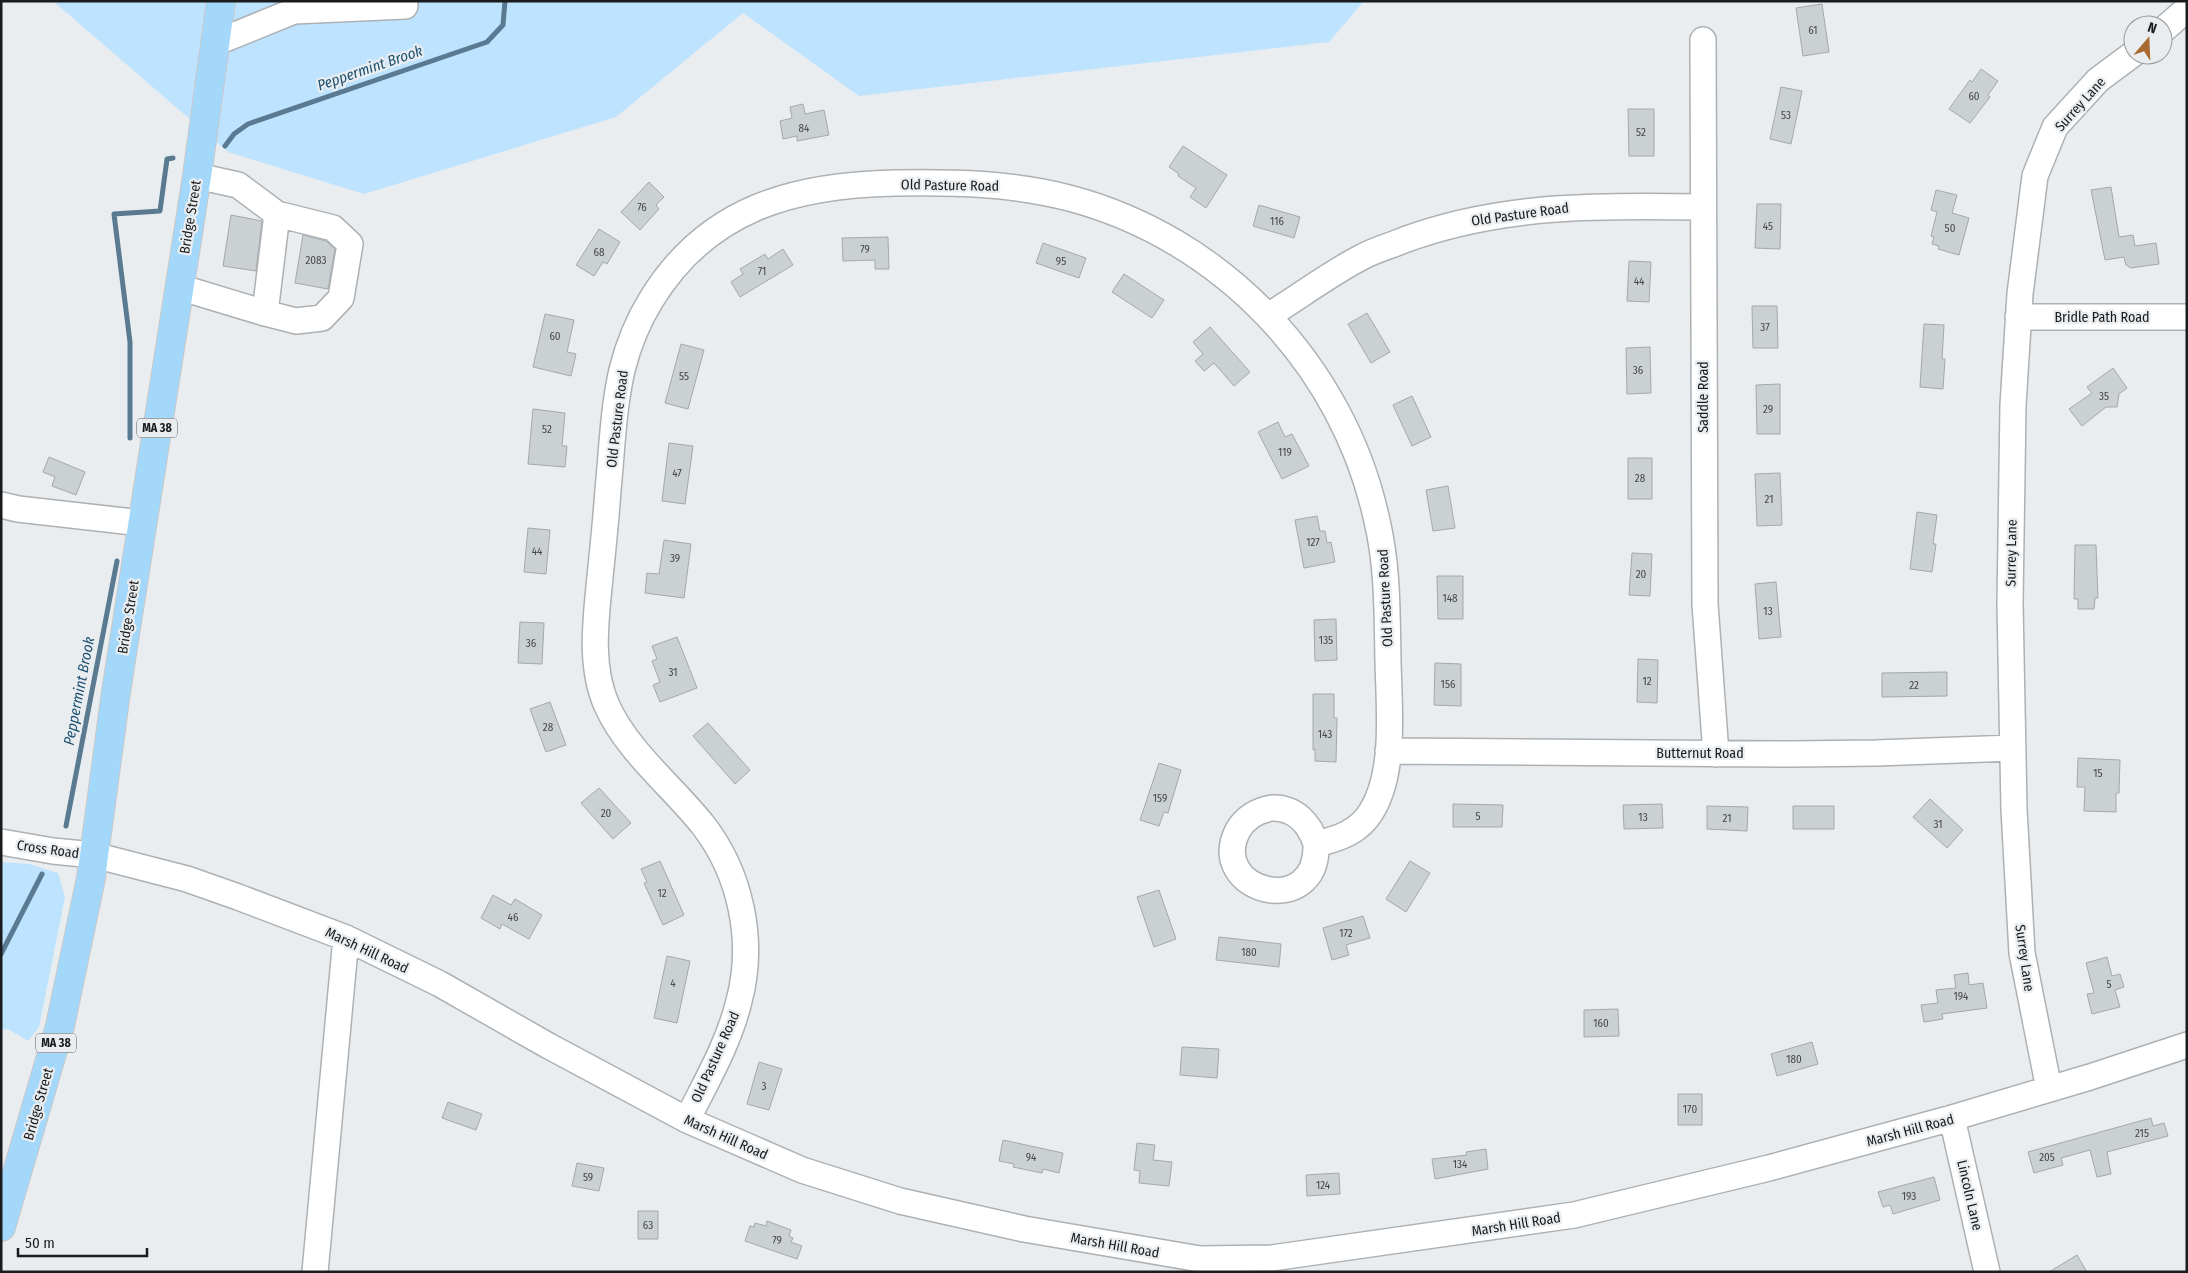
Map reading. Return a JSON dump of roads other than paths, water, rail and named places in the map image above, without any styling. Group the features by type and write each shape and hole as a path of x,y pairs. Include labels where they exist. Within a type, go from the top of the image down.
{"main road":[{"name":"Bridge Street","path":"1,1227 60,1026 94,855 116,692 197,176 221,1"}],"street":[{"path":"215,43 294,11 405,6"},
{"path":"2173,21 2187,9"},
{"name":"Saddle Road","path":"1703,40 1704,604 1716,754"},
{"name":"Surrey Lane","path":"2049,1089 2022,952 2014,809 2011,524 2013,405 2018,317 2035,176 2055,127 2098,80 2123,61"},
{"path":"179,287 296,322 322,318 341,298 350,244 334,228 277,214 238,185 197,176"},
{"name":"Old Pasture Road","path":"687,1120 728,1035 738,1006 745,975 746,950 740,899 731,873 718,847 704,827 626,737 605,702 600,683 595,645 617,401 621,374 638,324 666,278 698,246 726,224 750,210 800,192 863,184 949,182 1007,186 1072,199 1136,221 1196,255 1224,276 1287,335 1333,402 1354,447 1374,503 1384,558 1387,588 1388,751 1381,788 1370,815 1360,826 1346,834 1316,844"},
{"name":"Old Pasture Road","path":"1268,316 1362,257 1422,234 1455,224 1495,215 1573,207 1616,205 1704,207"},
{"path":"265,313 277,214"},
{"name":"Bridle Path Road","path":"2018,317 2187,317"},
{"path":"1,505 18,509 142,523"},
{"name":"Butternut Road","path":"1388,751 1716,754 1876,753 2013,748"},
{"name":"Cross Road","path":"1,842 53,851 94,855"},
{"name":"Marsh Hill Road","path":"94,855 187,879 346,938 440,984 547,1045 687,1120 802,1170 900,1201 1033,1231 1200,1265 1272,1258 1574,1215 1769,1168 1952,1118 2187,1045"},
{"path":"314,1272 346,938"},
{"name":"Lincoln Lane","path":"1952,1118 1987,1272"}],"waterway":[{"name":"Peppermint Brook","path":"225,146 234,134 248,124 487,42 503,25 505,1"},
{"name":"Peppermint Brook","path":"130,438 130,342 114,214 160,211 167,159 173,158"},
{"name":"Peppermint Brook","path":"66,826 117,561"},
{"name":"Peppermint Brook","path":"1,954 42,874"}]}
